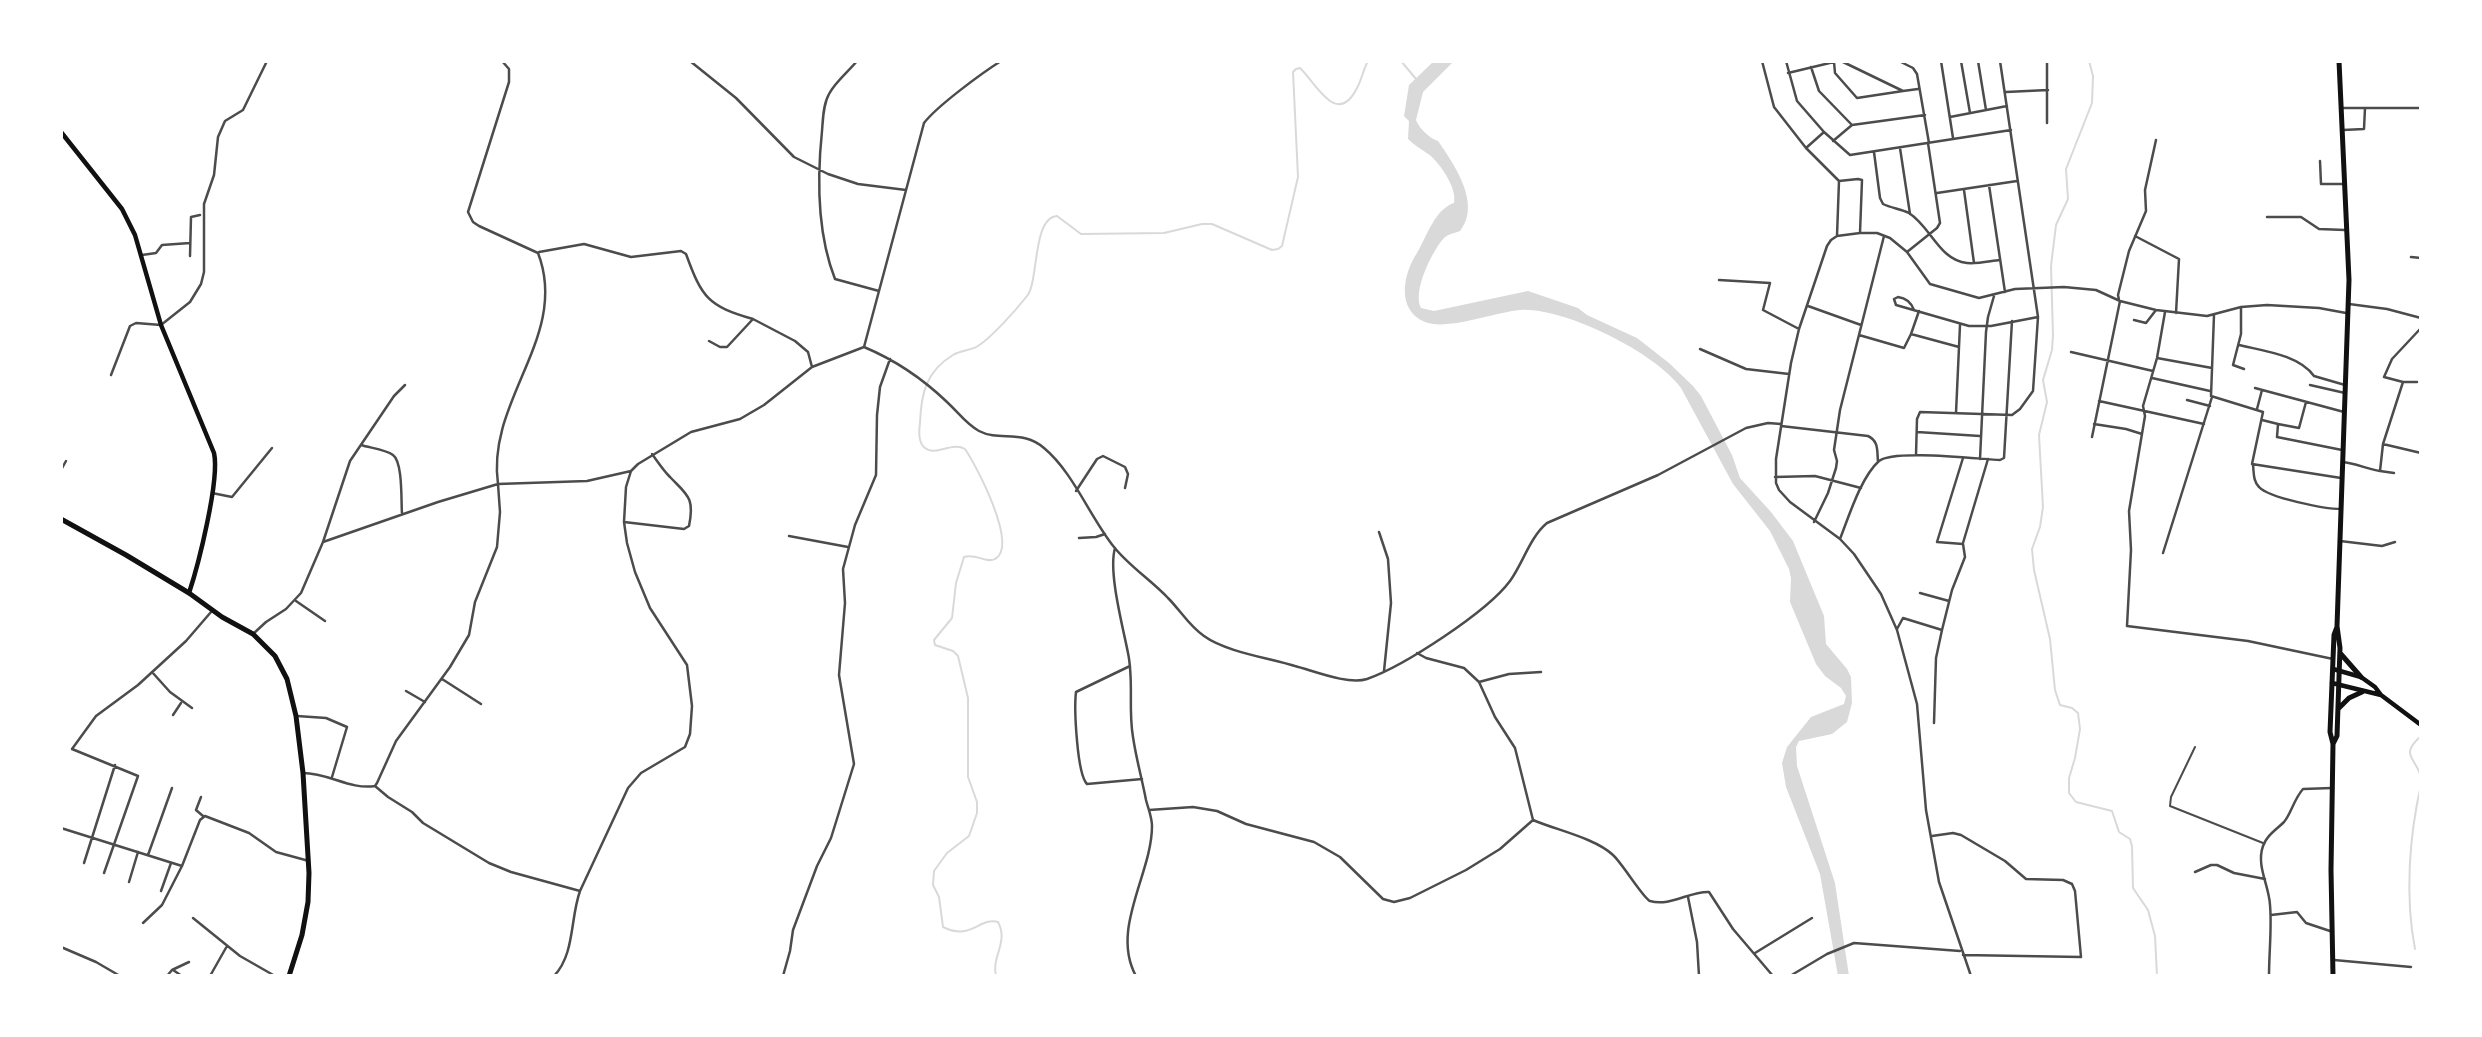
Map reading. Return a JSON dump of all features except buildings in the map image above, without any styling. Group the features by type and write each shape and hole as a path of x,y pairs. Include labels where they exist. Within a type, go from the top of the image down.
{"highway":[{"path":"2333,976 2333,744 2330,732 2340,653 2337,626 2348,314 2348,229 2339,61"},
{"path":"61,519 253,634 275,656 287,679 296,716 309,861 306,913 289,976"},
{"path":"2336,670 2333,659 2337,626"},
{"path":"2340,653 2361,677"},
{"path":"2333,744 2337,736 2338,711 2335,684"},
{"path":"2338,711 2345,701 2362,692"}],"main road":[{"path":"61,132 122,209 142,256 161,325 214,453 216,469 212,493 188,593"},
{"path":"2336,670 2361,677 2421,724"},
{"path":"2335,684 2381,695"}],"street":[{"path":"111,376 130,326 136,323 161,325 190,302 201,284 204,272 204,204 214,175 218,137 225,121 243,110 267,61"},
{"path":"502,61 509,69 509,82 468,212 473,222 538,253 584,244 631,257 681,251 686,254 698,285 709,300 724,310 753,319 802,346 808,352 813,367"},
{"path":"690,61 736,98 794,158 858,184 906,190"},
{"path":"696,66 700,61"},
{"path":"857,61 833,86 827,99 818,169 826,248 834,278 840,282 879,291"},
{"path":"864,347 921,132 928,118 1001,61"},
{"path":"1762,61 1772,104 1806,148 1839,181 1837,236"},
{"path":"1786,61 1795,98 1824,132 1850,155 2011,130"},
{"path":"1899,61 1915,70 1920,89 1940,223 1907,252"},
{"path":"1941,61 1953,138"},
{"path":"1961,61 1970,113"},
{"path":"1978,61 1986,110"},
{"path":"1916,455 1920,412 2007,415 2017,413 2033,391 2038,317 2000,61"},
{"path":"2047,123 2048,61"},
{"path":"1788,73 1837,62 1903,91"},
{"path":"1837,62 1835,73 1857,97 1920,89"},
{"path":"1811,67 1819,91 1852,125"},
{"path":"2005,92 2048,90"},
{"path":"1950,117 2007,106"},
{"path":"2342,108 2420,108"},
{"path":"2343,130 2364,129 2365,108"},
{"path":"1833,141 1852,125 1924,115"},
{"path":"1806,148 1824,132"},
{"path":"2092,437 2120,300 2118,295 2135,236 2146,211 2145,190 2155,140"},
{"path":"1900,147 1910,214"},
{"path":"1874,152 1882,202 1910,214 1931,233 1947,254 1960,261 1974,263 2000,260"},
{"path":"2320,161 2321,184 2346,184"},
{"path":"1839,181 1863,180 1860,233"},
{"path":"1936,193 2017,181"},
{"path":"1989,185 2004,292"},
{"path":"1963,189 1974,263"},
{"path":"190,256 191,217 200,215"},
{"path":"2267,217 2301,217 2319,229 2348,229"},
{"path":"1970,976 1939,883 1923,786 1919,717 1914,688 1897,629 1875,583 1840,539 1783,496 1775,477 1789,374 1799,328 1827,246 1837,236 1860,233 1884,235 1907,252 1924,280 1932,286 1976,298 2055,287 2092,289 2120,300 2176,313 2214,316 2241,307 2319,308 2348,314"},
{"path":"1814,522 1837,461 1834,450 1836,431 1884,235"},
{"path":"2135,236 2179,259 2176,313"},
{"path":"142,256 156,253 162,245 190,243"},
{"path":"375,786 396,741 442,679 469,635 475,602 494,558 499,531 498,450 510,401 534,349 542,323 545,297 538,253"},
{"path":"2412,257 2421,258"},
{"path":"1719,280 1770,283 1763,310 1799,328"},
{"path":"1980,459 1986,327 1994,296"},
{"path":"1917,310 1904,298 1894,299 1896,305 1960,324 1986,327 2038,317"},
{"path":"2348,304 2387,309 2421,318"},
{"path":"1807,306 1861,325"},
{"path":"2241,307 2242,328 2233,365 2244,369"},
{"path":"1858,335 1904,348 1917,310"},
{"path":"2134,320 2146,323 2156,310"},
{"path":"2165,311 2157,358 2143,409 2146,416 2129,511 2131,550 2127,626 2248,641 2333,659"},
{"path":"2163,553 2212,397 2210,391 2214,316"},
{"path":"709,341 720,347 727,347 753,319"},
{"path":"1840,539 1861,488 1878,462 1889,456 2004,458 2012,321"},
{"path":"1956,413 1960,324"},
{"path":"2417,382 2403,382 2385,377 2392,359 2421,328"},
{"path":"1911,334 1959,347"},
{"path":"2239,345 2291,358 2314,376 2345,385"},
{"path":"323,542 498,484 587,481 631,471 652,454 691,432 740,419 764,405 813,367 864,347 890,359 982,432 1023,437 1040,444 1053,457 1115,548 1167,597 1193,626 1212,640 1329,676 1360,680 1405,661 1484,608 1499,594 1519,567 1538,531 1547,523 1658,475 1725,438 1755,425 1781,425 1871,437 1877,445 1878,462"},
{"path":"1700,349 1746,369 1789,374"},
{"path":"2070,352 2153,371"},
{"path":"2157,358 2212,368"},
{"path":"783,976 793,929 817,866 831,838 853,764 838,666 845,603 843,569 848,547 876,475 880,387 890,359"},
{"path":"2151,378 2210,391"},
{"path":"2380,471 2383,444 2403,382"},
{"path":"253,634 295,601 309,578 350,461 394,396 405,385"},
{"path":"2310,385 2345,393"},
{"path":"2255,388 2344,412"},
{"path":"2257,409 2262,390"},
{"path":"2212,397 2263,412 2252,460 2256,482 2263,490 2320,508 2341,509"},
{"path":"2187,400 2210,406"},
{"path":"2099,401 2204,424"},
{"path":"2262,420 2299,428 2306,402"},
{"path":"2094,424 2142,434"},
{"path":"2278,424 2277,437 2342,450"},
{"path":"1917,432 1981,436"},
{"path":"2383,444 2421,453"},
{"path":"360,445 395,458 399,469 402,514"},
{"path":"212,493 232,497 272,448"},
{"path":"624,522 684,529 689,526 690,505 685,491 671,479 652,454"},
{"path":"1076,491 1097,459 1103,456 1125,467 1128,474 1125,488"},
{"path":"1963,458 1937,541 1963,544"},
{"path":"1934,723 1936,658 1949,601 1965,557 1963,544 1988,459"},
{"path":"61,470 66,461"},
{"path":"2342,462 2394,473"},
{"path":"2253,465 2297,469 2342,478"},
{"path":"554,976 566,960 574,907 580,891 628,788 641,774 685,747 690,734 692,706 687,665 650,608 635,572 627,543 624,522 626,487 631,471"},
{"path":"1775,477 1799,475 1832,479 1861,488"},
{"path":"1379,532 1388,559 1391,603 1384,671"},
{"path":"1079,538 1105,534"},
{"path":"789,536 848,547"},
{"path":"2340,541 2382,546 2395,542"},
{"path":"1115,548 1115,579 1130,666 1130,716 1152,824 1129,930 1129,959 1136,976"},
{"path":"1920,593 1949,601"},
{"path":"295,601 325,621"},
{"path":"104,873 138,778 115,765 72,749 96,716 138,685 187,641 212,611"},
{"path":"1897,629 1904,618 1942,629"},
{"path":"1417,653 1464,668 1479,682 1495,717 1515,748 1533,820"},
{"path":"1130,666 1076,692 1081,774 1087,784 1142,779"},
{"path":"152,672 181,702 192,708"},
{"path":"1479,682 1509,674 1541,672"},
{"path":"442,679 481,704"},
{"path":"406,691 425,702"},
{"path":"173,715 181,702"},
{"path":"296,716 326,718 347,727 332,777"},
{"path":"84,863 115,765"},
{"path":"303,774 332,777 348,784 375,786 423,823 489,863 511,872 580,891"},
{"path":"148,855 172,789"},
{"path":"2269,976 2271,915 2260,862 2264,843 2285,820 2303,789 2332,789"},
{"path":"201,797 196,810 203,816 249,833 282,855 309,861"},
{"path":"1149,810 1193,807 1217,811 1246,824 1322,845 1340,857 1383,899 1394,902 1410,898 1466,870 1500,849 1533,820"},
{"path":"143,923 162,905 203,816"},
{"path":"1533,820 1610,852 1636,882 1647,900 1663,902 1704,892 1711,894 1726,919 1773,976"},
{"path":"61,828 182,866"},
{"path":"1790,976 1850,944 1962,953 2081,957 2075,891 2072,884 2063,880 2026,878 2005,861 1958,834 1931,836"},
{"path":"129,883 138,852"},
{"path":"161,891 171,863"},
{"path":"2195,872 2217,865 2234,873 2265,879"},
{"path":"1688,897 1698,942 1699,976"},
{"path":"2271,915 2297,912 2312,926 2334,932"},
{"path":"193,918 243,958 275,976"},
{"path":"1754,953 1812,918"},
{"path":"210,976 228,946"},
{"path":"61,947 120,976"},
{"path":"2334,960 2411,967"},
{"path":"167,976 172,970 190,962"},
{"path":"172,970 182,976"}],"lane":[{"path":"2195,747 2171,797 2171,806 2264,843"}],"shaded area":[{"path":"1434,61 1454,61 1423,92 1416,120 1425,133 1438,141 1458,172 1467,197 1468,209 1460,231 1444,238 1429,262 1419,292 1421,308 1434,311 1528,291 1578,308 1587,315 1637,338 1669,363 1701,396 1732,455 1740,478 1793,541 1824,616 1826,644 1851,677 1852,703 1847,722 1832,734 1799,741 1796,747 1797,766 1835,883 1849,976 1838,976 1820,874 1786,787 1782,763 1787,747 1811,717 1844,704 1846,696 1816,664 1790,602 1789,569 1770,531 1733,484 1681,388 1651,360 1630,347 1607,334 1560,316 1520,310 1458,323 1434,324 1425,322 1410,309 1405,291 1408,271 1432,224 1447,206 1454,203 1451,185 1440,167 1432,157 1408,139 1409,121 1404,116 1409,85"}],"waterway":[{"path":"996,976 1002,936 998,922 991,921 961,931 943,927 939,897 933,885 934,871 947,853 969,836 977,813 977,802 968,777 968,698 958,656 953,651 935,645 934,640 952,618 956,583 964,557 995,559 1001,551 1002,539 993,505 965,449 955,447 934,451 925,448 921,443 921,412 927,384 944,361 956,353 978,346 1027,296 1031,289 1043,227 1049,219 1057,216 1081,234 1164,233 1212,224 1272,250 1278,249 1282,246 1298,177 1293,72 1300,68 1327,99 1342,104 1357,88 1368,61"},
{"path":"1401,61 1416,79"},
{"path":"2089,61 2093,76 2092,103 2066,169 2068,199 2056,225 2051,266 2052,350 2043,380 2047,402 2039,435 2043,507 2040,527 2032,549 2034,570 2050,639 2055,690 2060,705 2072,708 2078,713 2080,729 2069,778 2069,793 2076,802 2112,811 2119,832 2130,839 2133,888 2148,910 2155,936 2157,976"},
{"path":"2421,736 2410,752 2421,776"},
{"path":"2415,949 2409,888 2414,825 2421,785"}]}
